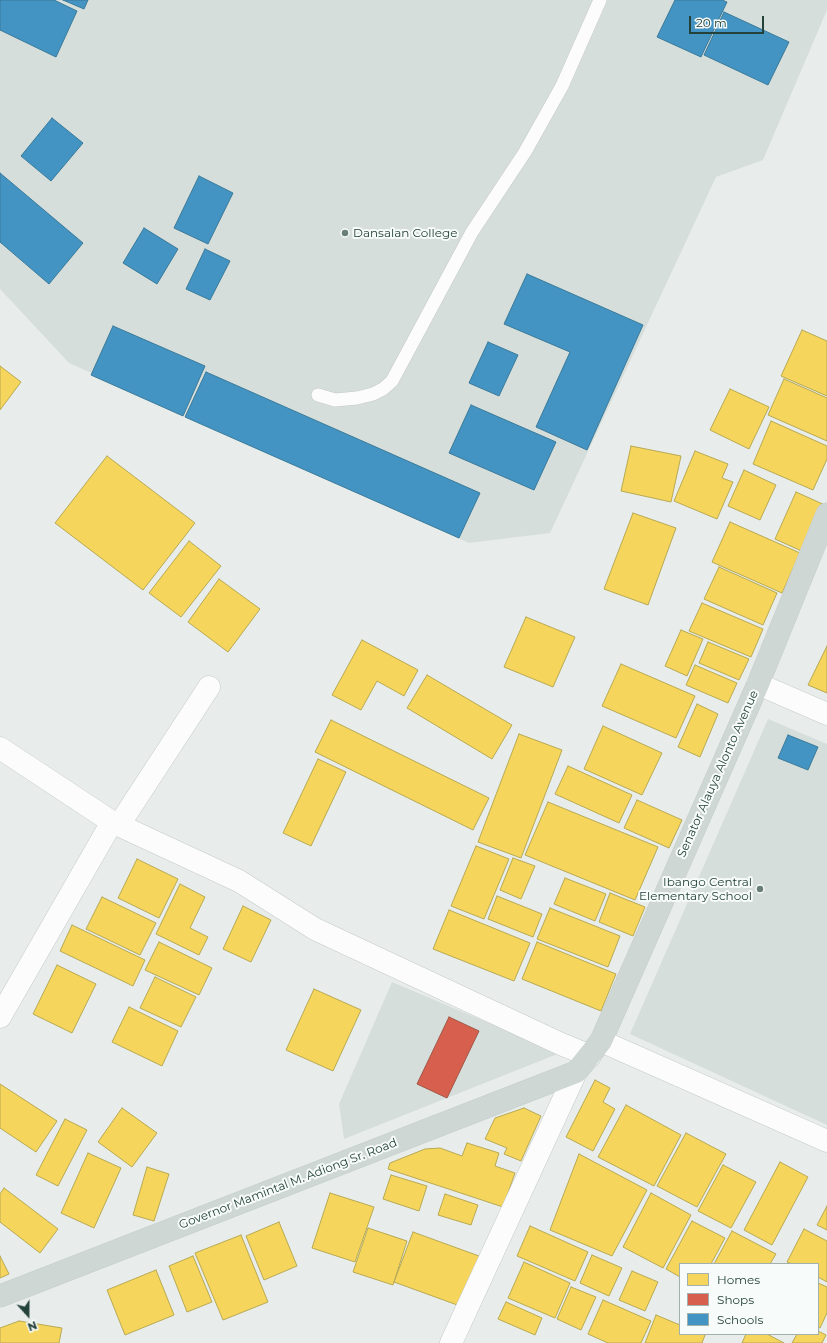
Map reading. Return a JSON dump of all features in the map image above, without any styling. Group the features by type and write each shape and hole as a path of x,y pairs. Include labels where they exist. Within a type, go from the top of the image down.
{"main road":[{"name":"Senator Alauya Alonto Avenue","path":"589,1056 758,684 827,514"},
{"name":"Governor Mamintal M. Adiong Sr. Road","path":"0,1296 589,1056"}],"street":[{"path":"758,684 827,714"},
{"path":"0,1017 115,824 209,687"},
{"path":"0,748 115,824 238,881 315,929 589,1056 827,1141"},
{"path":"452,1343 589,1056"}],"lane":[{"path":"318,395 335,400 357,398 383,389 392,381 472,232 525,152 562,86 600,0"}],"shaded area":[{"name":"Dansalan College","path":"0,0 827,0 827,10 763,160 716,177 550,533 469,543 69,363 0,289"},
{"name":"Ibango Central Elementary School","path":"768,719 827,744 827,1125 630,1034"},
{"path":"392,982 560,1053 344,1139 339,1104"}],"building: Homes":[{"path":"802,330 827,341 827,396 781,376"},
{"path":"0,366 21,382 0,410"},
{"path":"784,379 827,398 827,441 768,415"},
{"path":"730,389 769,407 749,449 710,430"},
{"path":"771,421 827,446 827,459 813,490 753,464"},
{"path":"631,446 681,456 671,502 621,491"},
{"path":"695,451 728,464 722,478 733,482 717,519 674,501"},
{"path":"107,456 195,523 143,590 55,523"},
{"path":"744,470 776,485 760,520 728,506"},
{"path":"796,492 827,506 806,553 775,539"},
{"path":"633,513 676,528 648,605 604,589"},
{"path":"730,522 800,553 782,593 712,562"},
{"path":"189,541 221,566 181,617 149,593"},
{"path":"719,567 777,593 763,625 704,599"},
{"path":"219,579 260,609 228,652 188,622"},
{"path":"702,603 763,629 751,657 689,631"},
{"path":"526,617 575,637 553,687 504,667"},
{"path":"681,630 703,639 687,676 665,666"},
{"path":"362,640 418,670 404,696 377,681 361,710 332,695"},
{"path":"708,642 749,659 739,680 699,663"},
{"path":"827,646 827,693 808,685"},
{"path":"621,664 695,696 676,738 602,706"},
{"path":"695,665 737,683 728,703 686,685"},
{"path":"427,675 512,725 492,759 407,708"},
{"path":"697,704 718,714 700,757 678,747"},
{"path":"331,720 489,798 473,830 315,752"},
{"path":"603,726 662,753 642,795 584,769"},
{"path":"519,734 562,750 521,858 478,842"},
{"path":"318,759 346,772 311,846 283,833"},
{"path":"568,766 632,795 619,823 555,794"},
{"path":"637,800 682,820 669,848 624,828"},
{"path":"548,802 658,847 635,900 525,855"},
{"path":"476,846 509,859 484,919 451,906"},
{"path":"513,858 535,866 521,899 500,890"},
{"path":"137,859 178,879 159,918 118,898"},
{"path":"565,878 606,894 595,921 554,904"},
{"path":"180,884 205,897 190,928 208,937 199,955 156,934"},
{"path":"610,893 645,907 633,936 599,922"},
{"path":"497,896 542,914 533,937 488,919"},
{"path":"102,897 156,923 140,955 86,929"},
{"path":"243,906 271,920 251,962 223,949"},
{"path":"550,908 620,936 608,967 537,939"},
{"path":"449,910 530,943 514,981 433,949"},
{"path":"72,925 145,960 133,986 60,951"},
{"path":"159,942 212,968 199,995 145,970"},
{"path":"537,942 616,974 601,1011 522,979"},
{"path":"57,965 96,984 72,1033 33,1014"},
{"path":"155,977 196,997 181,1027 140,1008"},
{"path":"314,989 361,1010 333,1071 286,1050"},
{"path":"129,1007 178,1031 162,1066 112,1042"},
{"path":"595,1080 610,1088 603,1102 615,1109 593,1151 566,1137"},
{"path":"0,1084 57,1121 36,1152 0,1128"},
{"path":"626,1105 681,1135 654,1186 598,1157"},
{"path":"122,1108 157,1133 132,1167 98,1142"},
{"path":"524,1108 541,1116 521,1161 504,1154 507,1148 485,1139 495,1118"},
{"path":"65,1119 87,1130 58,1186 36,1175"},
{"path":"686,1133 726,1154 697,1207 657,1186"},
{"path":"467,1143 499,1153 495,1166 515,1173 503,1207 388,1169 390,1163 425,1149 440,1148 462,1156"},
{"path":"88,1153 121,1168 94,1228 61,1213"},
{"path":"579,1154 647,1190 612,1256 550,1230"},
{"path":"780,1162 808,1177 772,1245 744,1230"},
{"path":"723,1165 756,1182 731,1228 698,1211"},
{"path":"147,1167 169,1174 154,1221 133,1215"},
{"path":"391,1175 427,1186 419,1211 383,1199"},
{"path":"4,1188 58,1229 40,1253 0,1222 0,1194"},
{"path":"330,1193 374,1207 355,1262 312,1248"},
{"path":"651,1193 691,1215 663,1268 623,1247"},
{"path":"445,1194 478,1205 471,1225 438,1215"},
{"path":"827,1206 827,1230 817,1225"},
{"path":"692,1221 725,1238 712,1263 679,1263 679,1276 666,1269"},
{"path":"279,1222 297,1266 264,1280 246,1236"},
{"path":"530,1226 588,1252 575,1281 517,1256"},
{"path":"368,1228 407,1241 393,1285 353,1272"},
{"path":"804,1229 827,1241 827,1282 819,1278 819,1263 787,1262"},
{"path":"732,1231 776,1254 771,1263 715,1263"},
{"path":"413,1232 479,1256 460,1306 394,1282"},
{"path":"241,1235 268,1302 223,1320 195,1253"},
{"path":"592,1255 622,1268 609,1296 580,1283"},
{"path":"0,1256 9,1274 0,1278"},
{"path":"193,1256 212,1302 187,1312 169,1266"},
{"path":"524,1262 570,1283 555,1318 508,1298"},
{"path":"156,1270 174,1315 125,1335 107,1290"},
{"path":"632,1271 658,1282 645,1311 619,1300"},
{"path":"819,1283 827,1287 827,1313 820,1328"},
{"path":"571,1287 596,1297 581,1330 557,1319"},
{"path":"603,1300 651,1321 641,1343 608,1343 588,1334"},
{"path":"506,1302 542,1318 535,1335 498,1319"},
{"path":"656,1315 679,1325 679,1335 705,1335 702,1343 645,1343"},
{"path":"19,1321 62,1328 59,1343 0,1343 0,1328"},
{"path":"819,1332 826,1335 822,1343 792,1343 796,1335 819,1335"},
{"path":"746,1335 769,1335 784,1343 742,1343"}],"building: Shops":[{"path":"449,1017 479,1031 447,1098 417,1084"}],"building: Schools":[{"path":"0,0 54,0 77,11 56,57 0,30"},
{"path":"63,0 88,0 84,9"},
{"path":"675,0 722,0 727,2 701,57 657,37"},
{"path":"724,12 789,42 768,85 704,55"},
{"path":"52,118 83,143 51,181 21,156"},
{"path":"0,173 83,243 49,284 0,242"},
{"path":"199,176 233,193 208,244 174,228"},
{"path":"144,228 178,249 157,284 123,263"},
{"path":"205,249 230,261 210,300 186,289"},
{"path":"527,274 643,325 587,450 536,427 570,352 504,324"},
{"path":"113,326 205,366 183,416 91,375"},
{"path":"488,342 518,355 499,396 469,383"},
{"path":"206,372 480,493 459,538 185,417"},
{"path":"471,405 556,442 534,490 449,453"},
{"path":"788,735 818,747 808,770 778,758"}],"place":[{"name":"Dansalan College","path":"345,233"},
{"name":"Ibango Central Elementary School","path":"760,889"}]}
